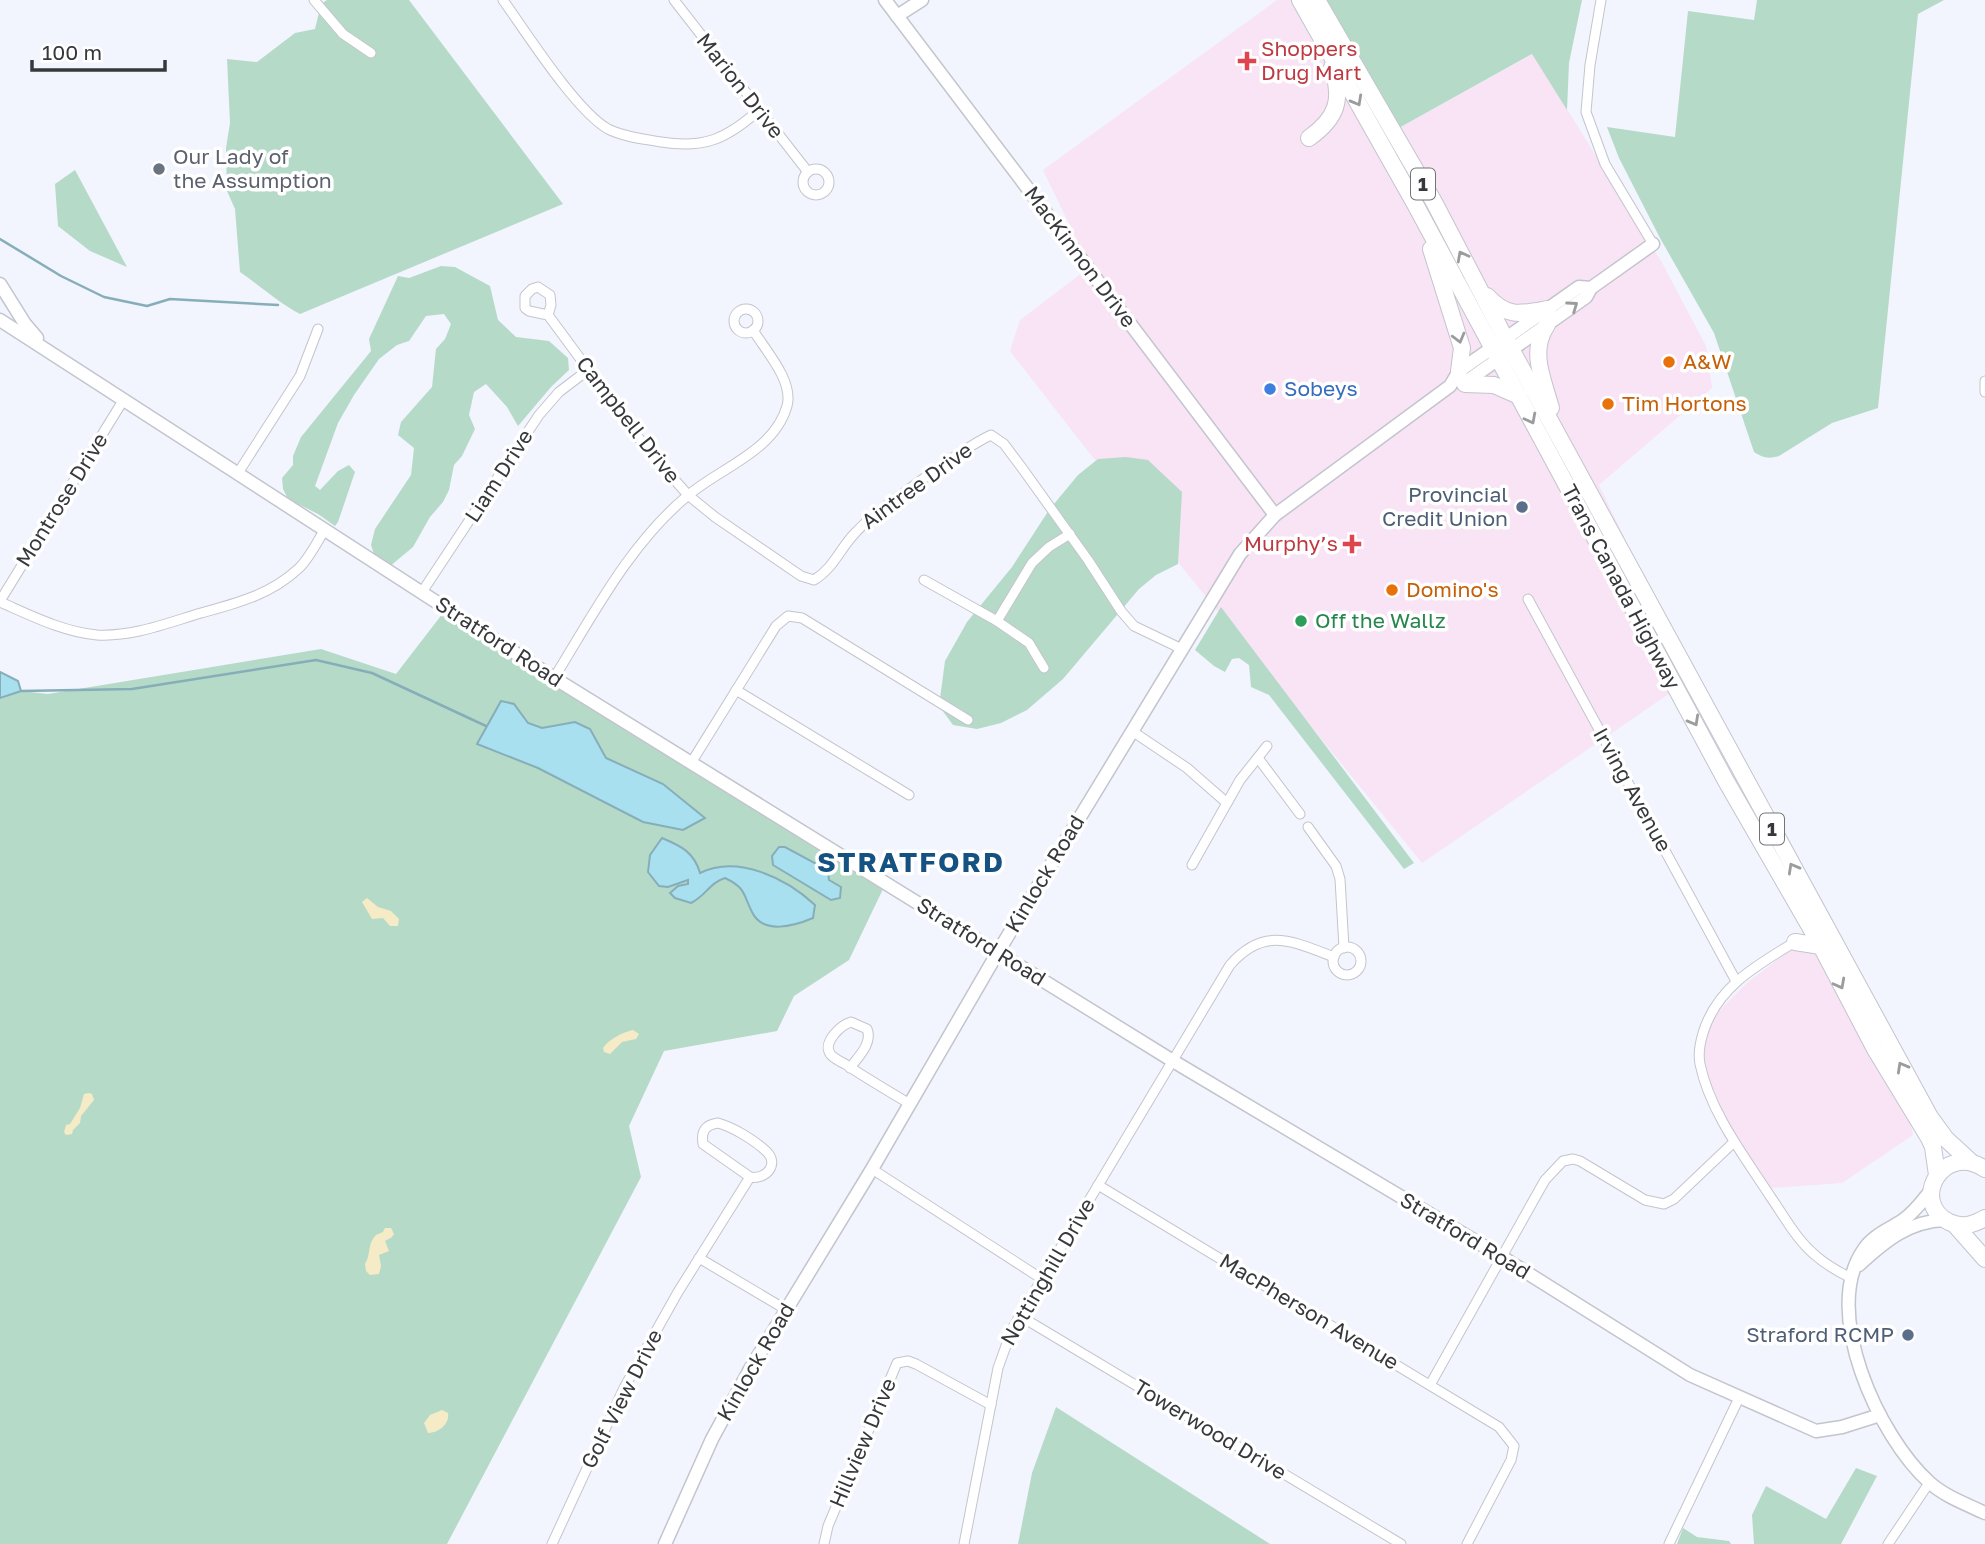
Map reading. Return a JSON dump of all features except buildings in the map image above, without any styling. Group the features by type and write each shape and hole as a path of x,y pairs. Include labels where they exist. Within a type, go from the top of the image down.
{"highway":[{"name":"Trans Canada Highway","path":"1300,0 1415,204 1502,349 1558,434 1930,1118 1946,1139 1979,1165"},
{"name":"Trans Canada Highway","path":"1317,0 1434,202 1477,285 1519,396 1645,633 1821,946 1875,1049 1933,1147 1934,1206 1950,1222"},
{"path":"1309,138 1332,117 1338,101 1337,83 1324,41"},
{"path":"1415,204 1446,292 1462,348 1458,380 1500,386 1519,396"},
{"path":"1477,285 1497,307 1509,312 1547,317 1537,347 1537,359 1558,434"},
{"path":"1806,920 1795,942 1821,946"},
{"path":"1934,1182 1952,1163 1979,1165"},
{"path":"1950,1222 1976,1224 1985,1218"},
{"path":"1950,1222 1985,1259"}],"main road":[{"name":"MacKinnon Drive","path":"885,0 1275,515"},
{"path":"897,16 922,0"},
{"name":"Kinlock Road","path":"665,1544 712,1439 786,1309 872,1169 998,952 1240,554 1275,515 1547,317 1586,297 1591,288 1653,244"},
{"path":"0,284 25,324 47,349"},
{"name":"Stratford Road","path":"0,320 691,763 1172,1061 1502,1257 1690,1375 1816,1431 1842,1427 1880,1415"},
{"path":"1934,1182 1908,1216 1871,1241 1864,1249 1853,1274 1847,1306 1850,1333 1854,1350 1892,1439 1930,1483 1950,1497 1985,1513"},
{"path":"1853,1274 1892,1236 1922,1223 1950,1222"}],"street":[{"path":"314,0 343,34 371,53"},
{"path":"503,0 571,93 591,116 615,132 667,143 699,144 713,141 738,129 758,111"},
{"name":"Marion Drive","path":"674,0 808,172"},
{"path":"1601,0 1590,65 1586,112 1605,164 1653,244"},
{"name":"Campbell Drive","path":"548,315 644,445 688,495 715,517 801,576 814,580 822,575"},
{"path":"238,473 300,376 318,329"},
{"path":"554,677 637,550 666,515 688,495 764,443 782,420 788,402 782,373 753,330"},
{"name":"Liam Drive","path":"422,592 539,415 559,392 588,370"},
{"path":"1985,381 1985,392"},
{"name":"Montrose Drive","path":"0,602 124,399"},
{"name":"Aintree Drive","path":"822,575 831,568 853,534 877,511 964,448 990,435 1004,444 1070,534"},
{"path":"0,602 75,631 97,635 157,628 238,603 272,589 300,568 325,529"},
{"path":"997,621 1032,563 1049,547 1070,534 1121,611 1134,626 1182,649"},
{"path":"924,580 997,621 1028,643 1044,668"},
{"name":"Irving Avenue","path":"1528,599 1736,981"},
{"path":"691,763 776,626 788,616 802,618 968,720"},
{"path":"736,690 909,795"},
{"path":"1132,731 1187,768 1227,803"},
{"path":"1192,865 1227,803 1268,746"},
{"path":"1258,758 1300,814"},
{"path":"1308,827 1336,866 1340,879 1344,947 1334,957 1334,966 1339,973 1348,975 1356,972 1361,965 1360,955 1353,948 1344,947"},
{"name":"Nottinghill Drive","path":"964,1544 1004,1347 1230,965 1240,953 1254,944 1272,940 1290,941 1334,957"},
{"path":"1795,942 1751,969 1718,1001 1702,1033 1700,1065 1726,1131 1798,1237 1816,1256 1853,1274"},
{"path":"850,1068 867,1043 869,1035 867,1029 851,1022 838,1029 829,1049 831,1055 850,1068 910,1104"},
{"name":"Golf View Drive","path":"710,1124 727,1125 765,1150 772,1158 772,1167 768,1172 756,1178 750,1177 703,1144 702,1135 710,1124"},
{"path":"1430,1385 1545,1180 1563,1161 1580,1161 1645,1200 1664,1204 1674,1199 1734,1142"},
{"path":"872,1169 1042,1279"},
{"name":"Golf View Drive","path":"552,1544 624,1388 699,1258 750,1177"},
{"name":"MacPherson Avenue","path":"1098,1185 1499,1427 1514,1446 1511,1460 1466,1544"},
{"path":"699,1258 786,1309"},
{"name":"Towerwood Drive","path":"1020,1317 1401,1544"},
{"name":"Hillview Drive","path":"824,1544 828,1526 897,1363 908,1361 916,1364 991,1405"},
{"path":"1670,1544 1739,1398"},
{"path":"1888,1544 1930,1483"}],"shaded area":[{"path":"1277,0 1299,0 1388,134 1533,54 1661,261 1706,346 1712,388 1599,485 1692,678 1422,863 1010,351 1020,320 1090,267 1043,170"},
{"path":"1810,935 1909,1117 1913,1135 1842,1183 1771,1188 1725,1138 1698,1069 1708,1022 1747,983"}],"green space":[{"path":"327,0 409,0 563,204 300,314 240,272 235,209 227,191 226,148 230,123 227,59 257,62 295,33 315,29 321,4"},
{"path":"1316,0 1582,0 1569,63 1567,110 1532,54 1388,134"},
{"path":"1757,0 1944,0 1918,14 1878,408 1832,423 1779,456 1769,458 1754,452 1714,333 1660,238 1619,158 1607,127 1675,137 1688,11 1754,20"},
{"path":"75,170 127,267 90,251 58,226 55,184"},
{"path":"441,266 455,267 490,286 498,320 516,337 549,341 568,358 569,370 518,426 507,407 486,384 474,392 469,415 475,429 462,456 454,465 449,490 413,547 389,567 375,557 371,545 375,529 411,475 414,448 398,435 401,422 432,387 436,349 445,339 451,324 444,314 426,316 409,341 397,345 379,359 338,423 315,486 320,490 338,471 349,465 355,472 335,526 288,499 282,478 293,465 293,456 301,437 371,351 369,339 398,276 409,278"},
{"path":"1126,457 1148,460 1182,492 1178,564 1156,575 1139,589 1063,679 1027,710 1001,723 977,729 953,725 939,706 945,661 967,622 1012,567 1049,510 1078,475 1098,459"},
{"path":"445,607 635,736 883,889 849,960 794,996 777,1031 664,1051 629,1126 641,1177 447,1544 0,1544 0,698 21,691 48,694 321,649 396,674"},
{"path":"1221,607 1414,863 1404,869 1269,695 1251,687 1249,665 1239,658 1232,659 1225,672 1195,650"},
{"path":"1056,1407 1270,1544 1018,1544 1032,1473"},
{"path":"1856,1468 1877,1476 1841,1544 1754,1544 1752,1515 1766,1486 1826,1519"},
{"path":"1683,1528 1697,1537 1729,1541 1731,1544 1677,1544"}],"sand":[{"path":"367,898 378,907 391,911 399,919 398,926 390,926 383,918 372,919 362,902"},
{"path":"633,1030 639,1034 636,1039 622,1042 610,1054 604,1052 603,1048 612,1039"},
{"path":"89,1093 94,1100 81,1116 80,1123 72,1134 66,1135 66,1125 70,1124 80,1108 84,1094"},
{"path":"385,1228 391,1228 394,1234 385,1241 389,1251 379,1255 379,1274 370,1275 365,1264 370,1246 373,1238"},
{"path":"442,1410 448,1413 445,1424 439,1430 428,1433 424,1423 430,1415"}],"water":[{"path":"0,672 18,681 21,691 0,698"},
{"path":"501,701 514,704 528,723 542,728 575,722 590,729 606,758 663,784 705,818 683,830 643,822 538,768 477,744"},
{"path":"662,838 686,851 700,873 730,866 746,868 776,878 815,905 813,918 780,927 764,924 752,912 740,888 725,878 691,903 675,898 670,893 678,886 688,884 688,880 668,887 659,886 648,872 650,855"},
{"path":"779,847 785,847 824,868 828,872 829,880 841,887 840,898 831,900 773,865 772,856"}],"waterway":[{"path":"0,239 61,276 104,297 147,306 170,299 278,305"},
{"path":"21,691 132,689 316,660 372,673 486,726"}],"place":[{"name":"Shoppers Drug Mart","path":"1247,61"},
{"name":"Our Lady of the Assumption","path":"159,169"},
{"name":"A&W","path":"1669,362"},
{"name":"Sobeys","path":"1270,389"},
{"name":"Tim Hortons","path":"1608,404"},
{"name":"Provincial Credit Union","path":"1522,507"},
{"name":"Murphy’s","path":"1352,544"},
{"name":"Domino's","path":"1392,590"},
{"name":"Off the Wallz","path":"1301,621"},
{"name":"Straford RCMP","path":"1908,1335"}],"district":[{"name":"STRATFORD","path":"911,862"}]}
